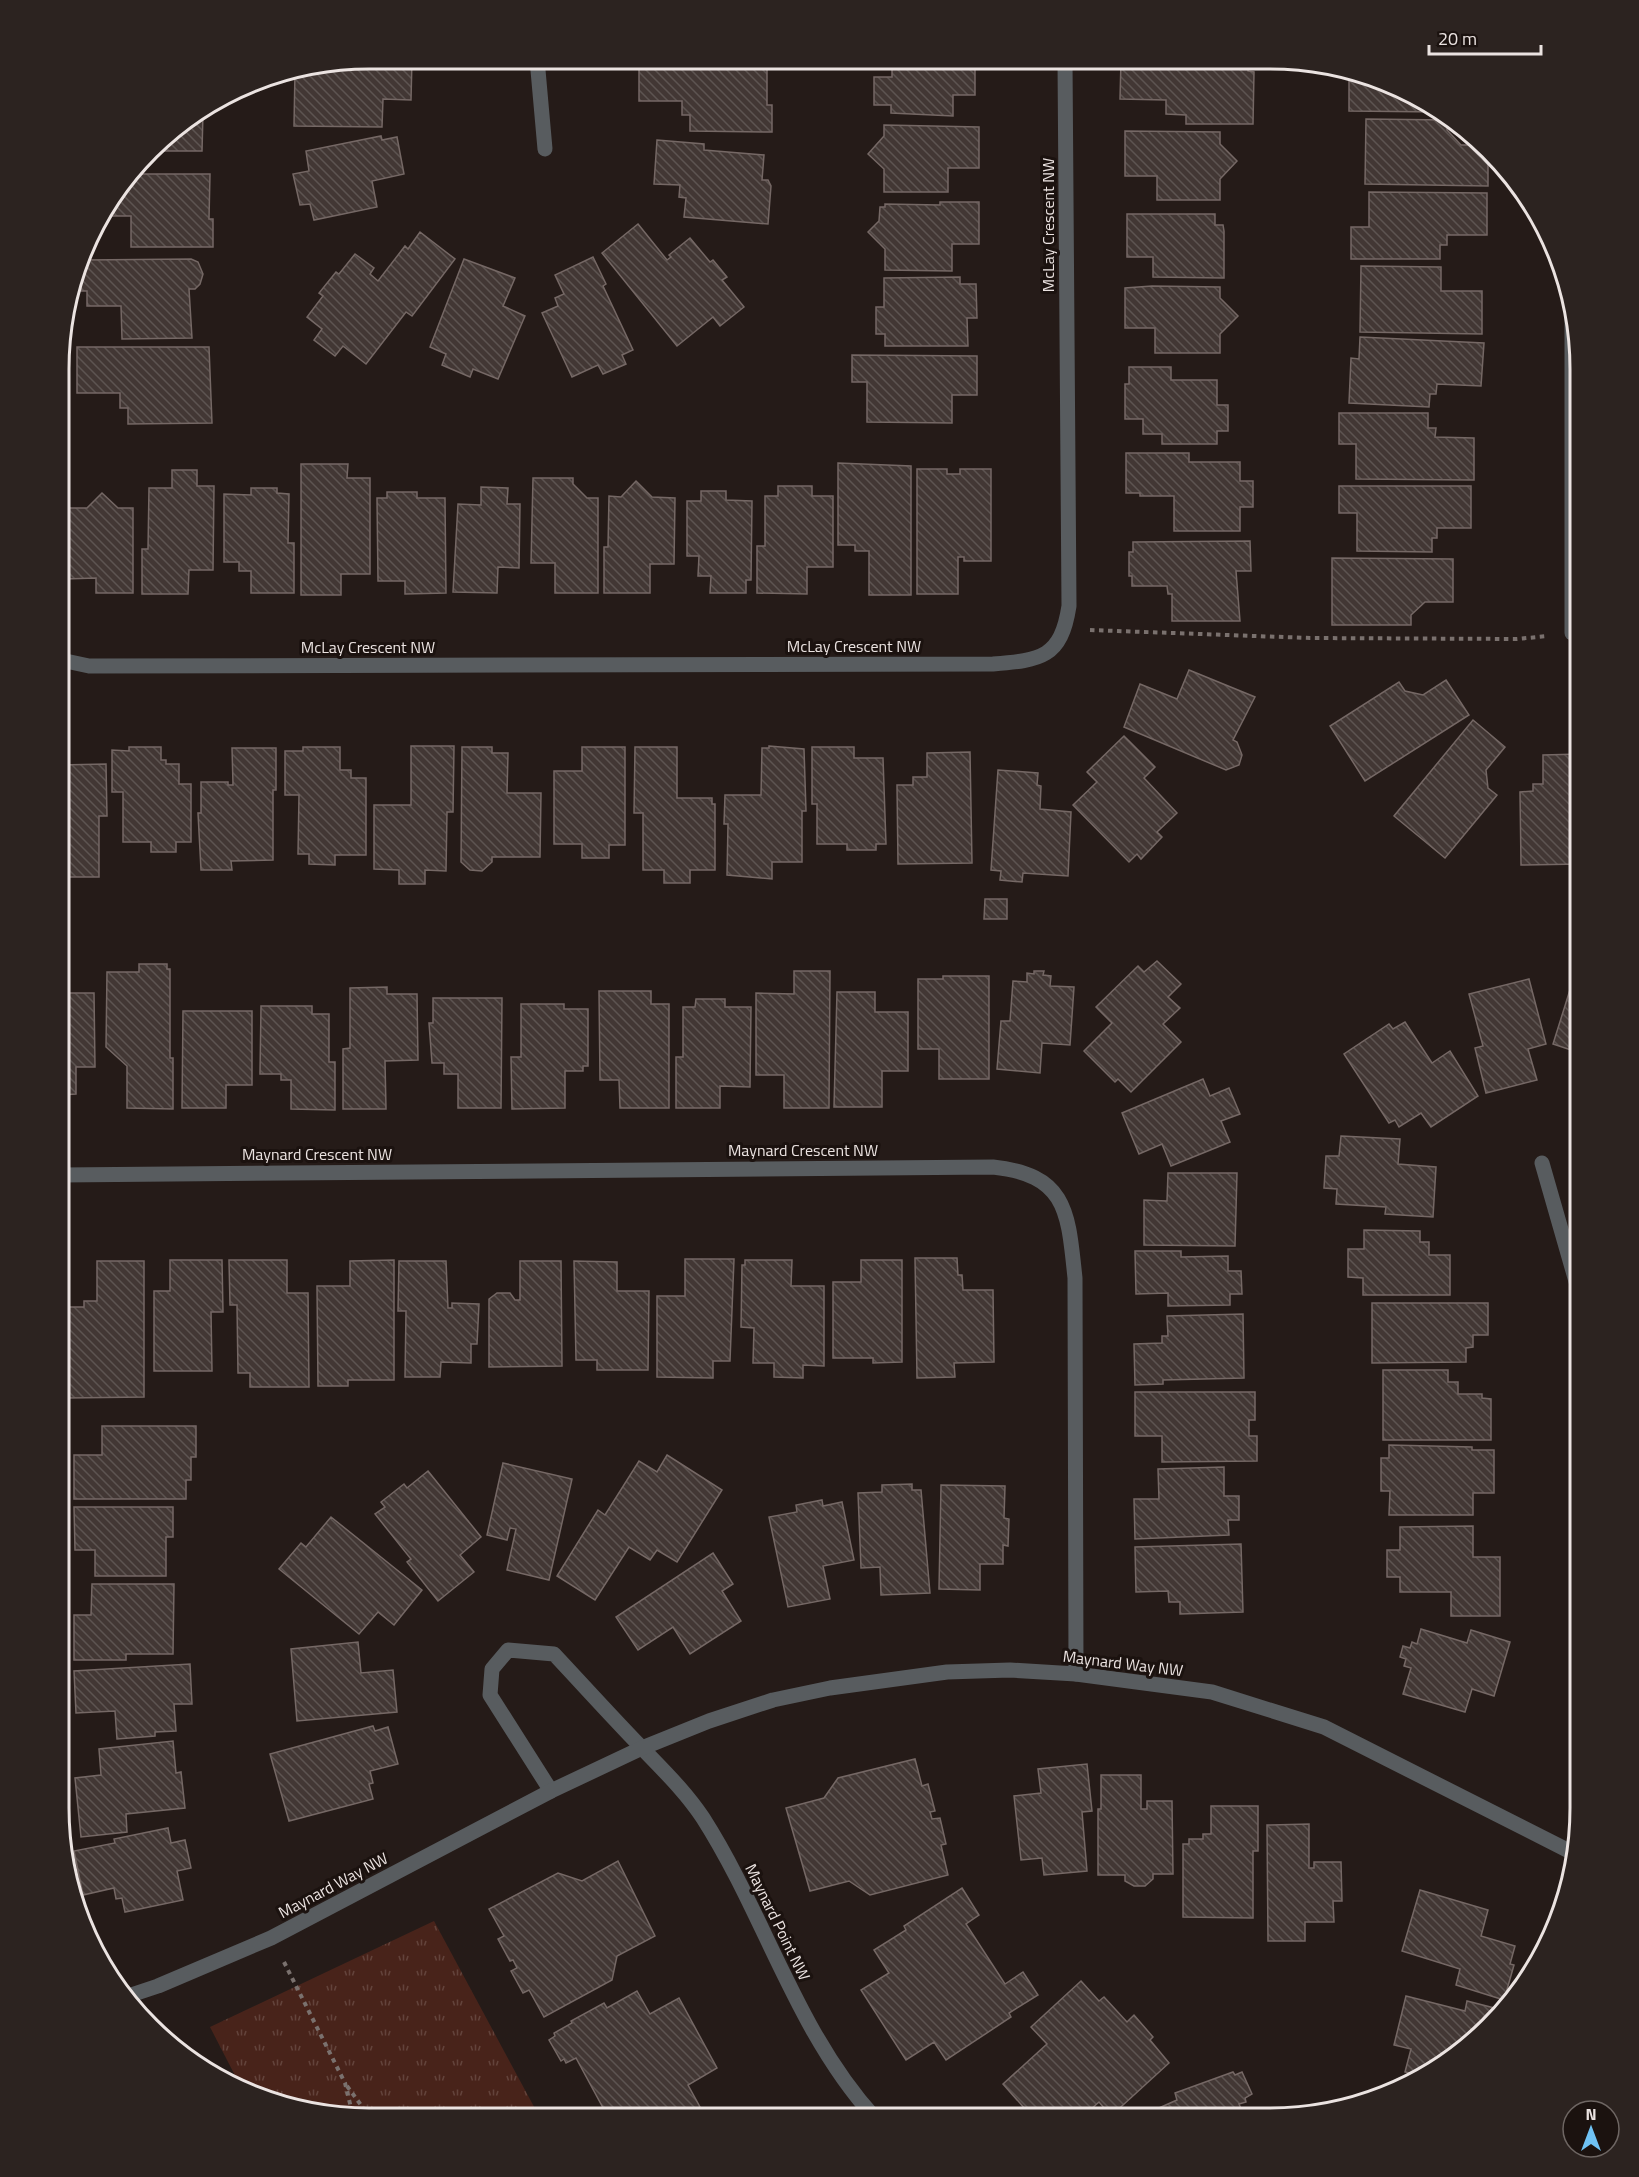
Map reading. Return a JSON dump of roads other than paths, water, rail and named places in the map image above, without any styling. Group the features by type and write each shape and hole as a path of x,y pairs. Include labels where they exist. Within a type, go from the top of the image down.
{"street":[{"path":"538,69 545,149"},
{"name":"McLay Crescent NW","path":"69,662 89,666 993,664 1024,662 1048,654 1058,645 1066,629 1069,606 1065,69"},
{"path":"1542,1163 1570,1261"},
{"name":"Maynard Crescent NW","path":"69,1175 993,1167 1017,1169 1035,1176 1050,1186 1062,1206 1070,1233 1075,1278 1077,1674"},
{"path":"551,1791 490,1695 492,1669 508,1650 554,1654 642,1748"},
{"name":"Maynard Way NW","path":"134,1994 271,1938 551,1791 642,1748 709,1721 773,1700 830,1688 946,1672 1010,1670 1077,1674 1212,1692 1324,1728 1567,1850"},
{"name":"Maynard Point NW","path":"642,1748 680,1786 703,1819 735,1874 815,2032 868,2108"}]}
